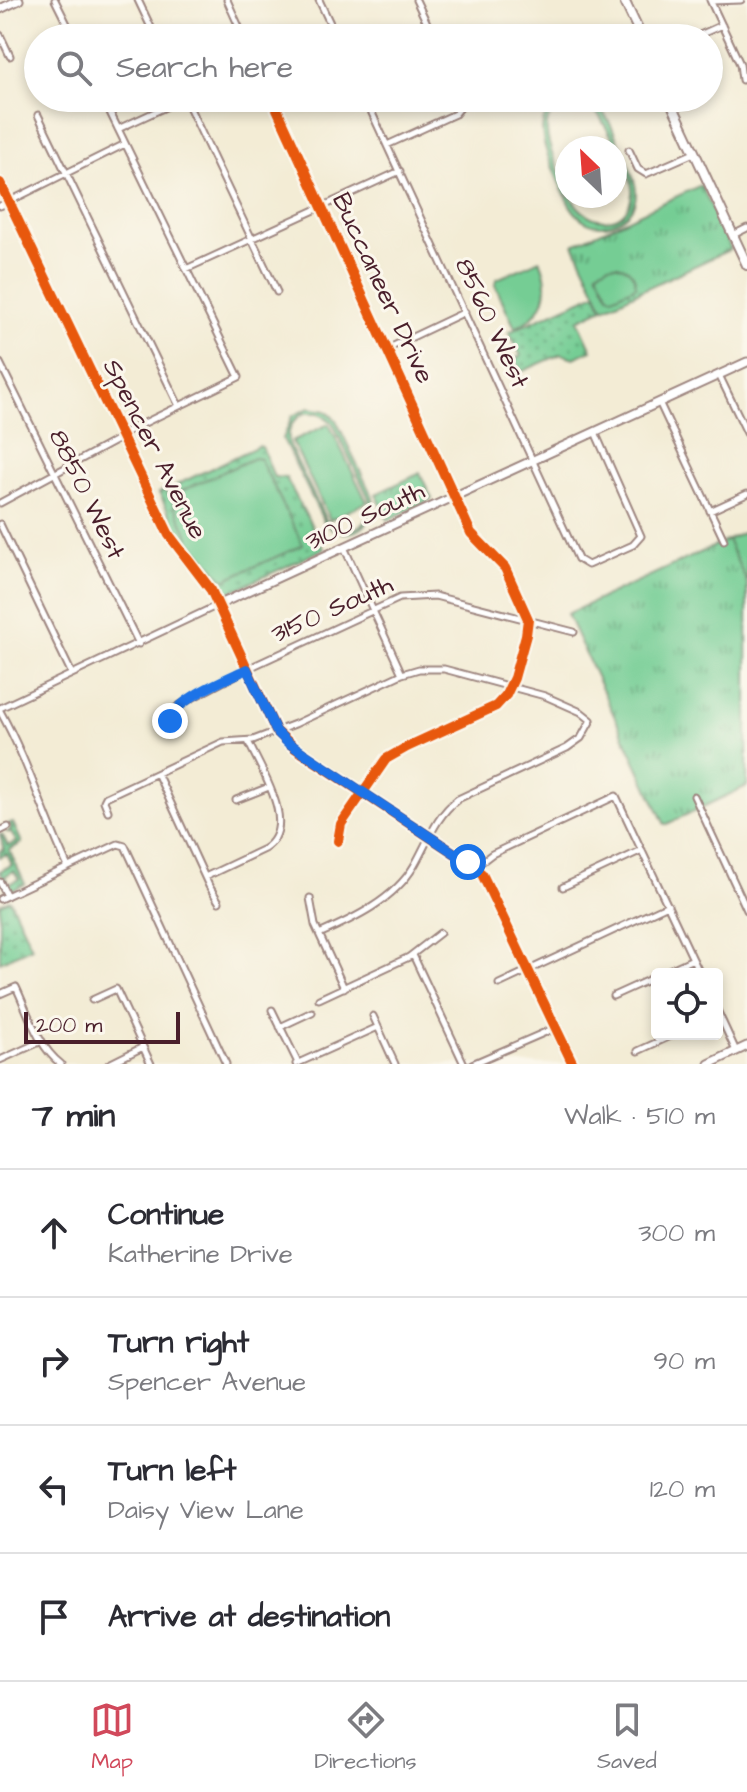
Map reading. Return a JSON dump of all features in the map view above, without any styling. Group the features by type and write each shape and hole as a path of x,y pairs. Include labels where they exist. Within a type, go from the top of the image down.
{"main road":[{"path":"624,0 635,24"},
{"path":"676,112 747,265"}],"street":[{"path":"0,9 19,0"},
{"path":"55,0 67,24"},
{"path":"138,0 149,24"},
{"path":"227,0 238,24"},
{"path":"319,0 331,24"},
{"path":"416,0 427,24"},
{"path":"722,24 710,0 741,0"},
{"path":"723,27 740,64 742,80"},
{"path":"0,35 10,56"},
{"path":"0,503 122,435 239,377 110,112"},
{"path":"118,129 155,112"},
{"path":"192,112 277,292"},
{"name":"Buccaneer Drive","path":"278,112 471,533 505,568 528,619"},
{"name":"8560 West","path":"372,112 578,559 590,565 633,545 640,537 595,432"},
{"path":"387,145 457,112"},
{"path":"38,115 179,406"},
{"path":"0,206 125,144"},
{"path":"629,150 641,172 652,173 695,153"},
{"path":"186,270 400,171"},
{"name":"Spencer Avenue","path":"0,183 169,535 204,578 276,731"},
{"path":"733,235 747,228"},
{"path":"387,349 465,312"},
{"name":"3100 South","path":"0,710 218,605 747,362"},
{"name":"8850 West","path":"0,363 139,644"},
{"path":"719,375 747,433"},
{"path":"659,402 724,540"},
{"path":"710,511 747,494"},
{"path":"0,524 72,674"},
{"path":"344,547 402,674"},
{"name":"3150 South","path":"170,721 173,712 184,702 247,669 400,598 423,595 574,632"},
{"path":"338,841 341,824 381,765 394,753 496,706 510,688 528,619"},
{"path":"108,811 104,798 228,740 248,741 276,731 419,669 444,669 559,701 591,720 581,738 567,748 458,799 442,814 408,875 377,903 319,934"},
{"path":"0,710 68,867"},
{"path":"276,731 291,745 475,867 488,883 573,1064"},
{"path":"205,877 264,849 274,841 280,812 248,741"},
{"path":"157,773 219,902"},
{"path":"236,800 269,787"},
{"path":"475,867 492,854 616,796 697,968"},
{"path":"694,796 747,910"},
{"path":"0,831 8,827"},
{"path":"0,899 118,844 122,845 226,1064"},
{"path":"563,887 642,850"},
{"path":"0,882 7,896"},
{"path":"310,898 312,916 344,988"},
{"path":"499,984 668,905"},
{"path":"319,999 413,955 440,933"},
{"path":"413,955 464,1064"},
{"path":"674,968 693,959"},
{"path":"613,996 651,979"},
{"path":"0,994 16,987 42,1041 61,1064"},
{"path":"92,1000 116,989 151,1064"},
{"path":"272,1010 297,1064 378,1027"},
{"path":"280,1027 312,1012"},
{"path":"373,1016 395,1064"},
{"path":"723,1024 736,1051"},
{"path":"472,1064 555,1027"},
{"path":"638,1051 662,1040"},
{"path":"0,1060 42,1041"},
{"path":"709,1064 747,1046"},
{"path":"109,1064 143,1047"}],"green space":[{"path":"548,112 554,112 547,123 547,135 555,171 544,144 543,121"},
{"path":"596,112 603,112 616,136 611,136"},
{"path":"627,161 636,196 627,214 604,225 586,221 572,208 579,208 596,219 606,220 624,213 632,192"},
{"path":"701,185 731,249 604,308 574,244"},
{"path":"540,260 546,281 544,300 533,316 515,328 495,285 497,279"},
{"path":"609,265 628,269 636,286 613,297 609,295 597,271"},
{"path":"596,293 603,308 578,320 592,350 574,358 561,354 521,372 515,359 521,356 509,332"},
{"path":"309,408 326,411 336,420 373,498 370,518 358,530 341,532 324,522 283,439 292,416","holes":["305,413 318,413 332,422 368,496 368,516 355,528 340,530 326,520 290,447 289,431 293,423"]},
{"path":"329,424 367,502 330,520 292,441"},
{"path":"258,446 262,447 274,477 286,478 324,549 224,595 185,545 159,493 165,490 168,495 178,491 176,485"},
{"path":"254,458 260,459 303,545 224,580 191,542 170,496"},
{"path":"420,473 432,499 388,520 376,494"},
{"path":"747,531 747,786 665,825 567,614"},
{"path":"747,531 747,582 727,540"},
{"path":"13,823 22,843 9,850 25,884 8,892 6,886 19,879 14,871 5,876 7,880 4,881 0,871 12,865 7,854 0,857 0,851 4,849 0,834 8,846 17,842 7,832 11,830 9,824"},
{"path":"10,900 32,947 0,962 0,904"}],"cycle path":[{"path":"278,112 471,533 505,568 528,619 514,678 506,695 496,706 386,759 341,824 338,841"},
{"path":"0,183 169,535 211,590 276,731 295,748 482,874 573,1064"}],"route":[{"path":"170,721 173,712 184,702 247,669 276,731 287,742 468,862"}]}
